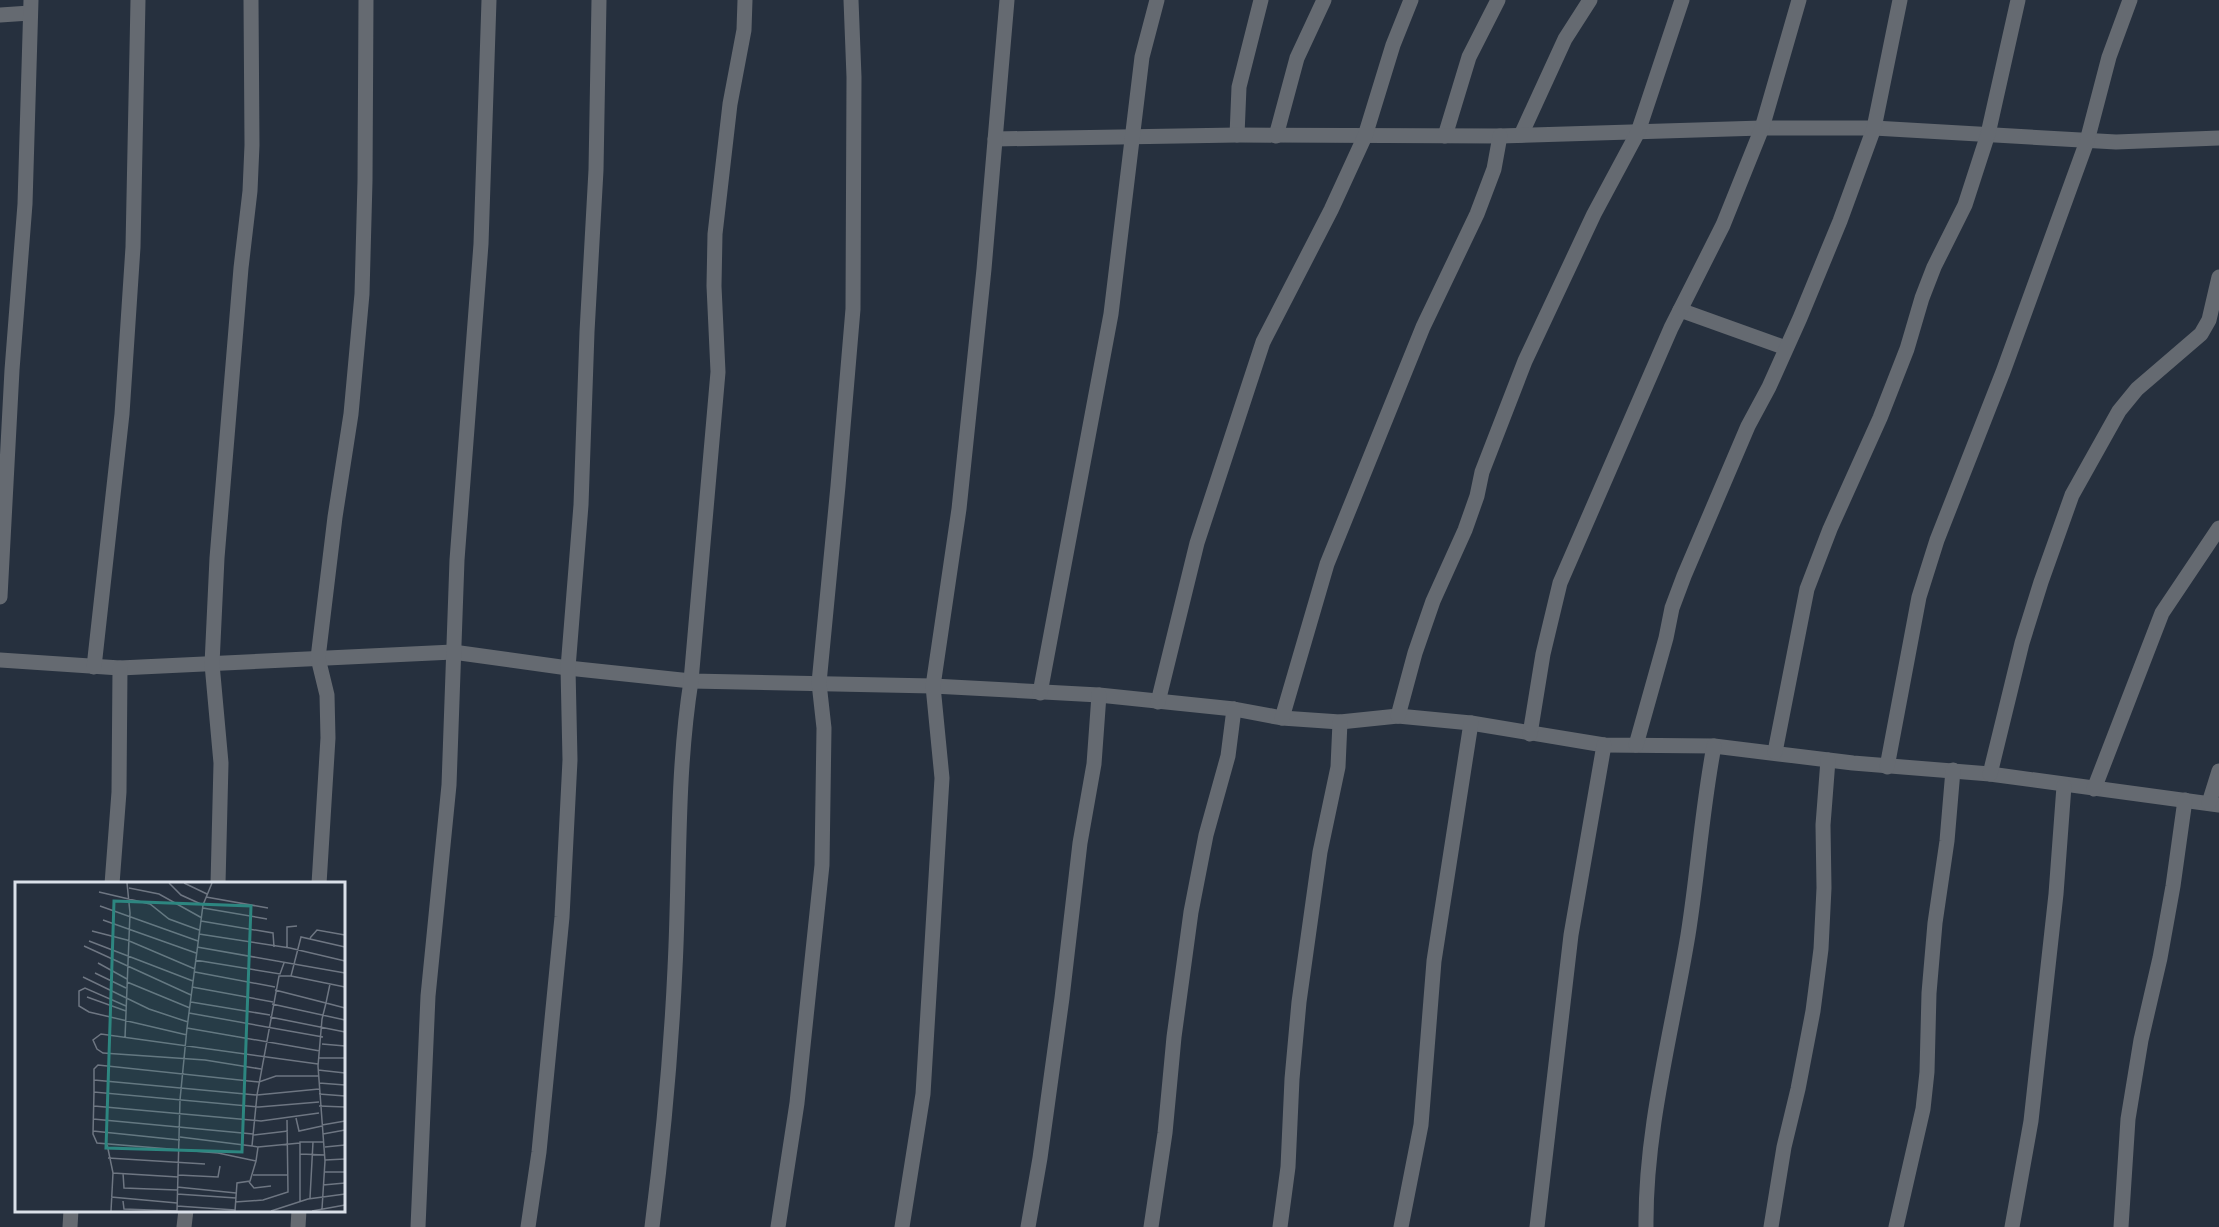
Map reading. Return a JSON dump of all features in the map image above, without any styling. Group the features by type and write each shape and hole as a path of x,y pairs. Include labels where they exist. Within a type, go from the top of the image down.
{"street":[{"path":"94,667 122,414 133,247 138,0"},
{"path":"218,882 221,763 212,664 217,558 241,268 250,191 251,0"},
{"path":"319,882 328,738 327,694 318,658 335,517 351,414 362,294 365,216 366,0"},
{"path":"418,1227 428,996 449,785 453,652 467,416 481,244 489,0"},
{"path":"528,1227 539,1152 562,917 570,760 568,668 581,505 596,170 600,0"},
{"path":"652,1227 675,979 683,730 690,681 718,372 714,286 715,234 730,104 744,30 745,0"},
{"path":"778,1227 797,1103 822,865 824,729 819,683 853,309 854,77 851,0"},
{"path":"902,1227 923,1094 942,778 933,686 959,509 984,269 1007,0"},
{"path":"1040,693 1112,314 1142,57 1157,0"},
{"path":"1237,135 1239,87 1261,0"},
{"path":"1276,136 1297,58 1324,0"},
{"path":"1158,702 1197,543 1263,342 1331,210 1365,136 1393,45 1411,0"},
{"path":"1444,136 1469,57 1498,0"},
{"path":"1521,135 1564,39 1590,0"},
{"path":"1398,717 1432,601 1465,530 1477,496 1482,472 1524,361 1594,214 1638,132 1682,0"},
{"path":"1530,734 1543,654 1560,583 1680,310 1723,225 1762,128 1799,0"},
{"path":"1636,745 1666,638 1672,608 1684,576 1840,221 1874,128 1900,0"},
{"path":"1775,753 1807,589 1826,538 1880,418 1907,349 1934,267 1965,205 1988,134 2018,0"},
{"path":"1887,767 1919,597 1937,540 2003,372 2087,141 2109,57 2130,0"},
{"path":"0,15 31,7 25,204 12,370 0,597"},
{"path":"995,138 1237,135 1500,136 1762,128 1874,128 2087,141 2219,138"},
{"path":"1282,718 1327,564 1423,327 1477,214 1494,168 1500,136"},
{"path":"1990,774 2022,643 2072,495 2119,411 2137,389 2201,334 2209,320 2219,277"},
{"path":"1680,310 1786,348"},
{"path":"2094,789 2162,613 2219,528"},
{"path":"0,660 120,668 453,652 568,668 690,681 933,686 1099,695 1234,709 1282,718 1340,722 1398,717 1471,723 1604,745 1714,746 1887,767 1990,774 2064,786 2214,804 2219,771"},
{"path":"111,882 119,792 120,668"},
{"path":"1028,1227 1062,998 1080,843 1094,764 1099,695"},
{"path":"1151,1227 1165,1132 1174,1037 1191,912 1206,835 1228,756 1234,709"},
{"path":"1280,1227 1288,1167 1292,1079 1299,1002 1320,852 1338,767 1340,722"},
{"path":"1401,1227 1421,1125 1434,961 1471,723"},
{"path":"1537,1227 1570,934 1604,745"},
{"path":"1646,1227 1649,1153 1688,932 1705,791 1714,746"},
{"path":"1771,1227 1784,1146 1813,1011 1821,949 1824,888 1823,825 1828,760"},
{"path":"1896,1227 1923,1109 1935,923 1947,841 1953,770"},
{"path":"2012,1227 2031,1121 2056,894 2064,786"},
{"path":"2121,1227 2128,1119 2141,1040 2160,958 2173,886 2185,800"},
{"path":"70,1227 71,1212"},
{"path":"184,1227 186,1212"},
{"path":"298,1227 299,1212"}]}
